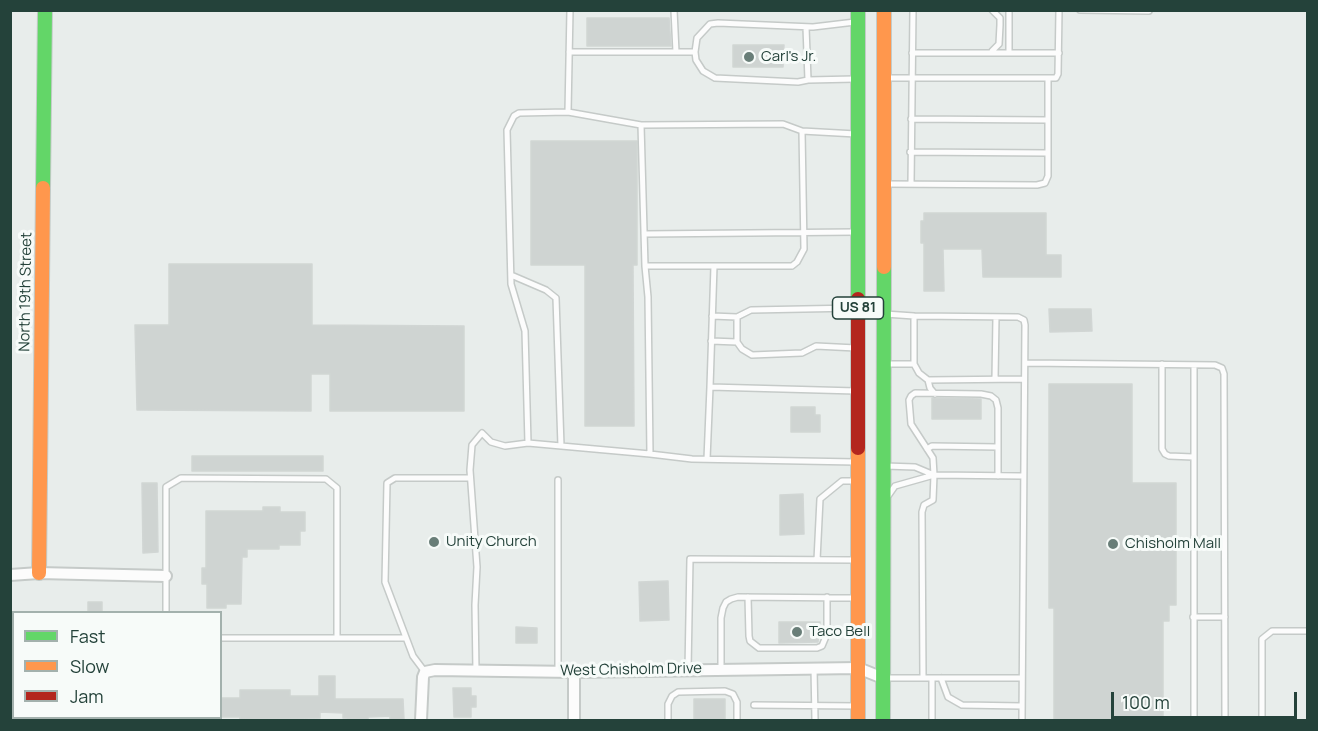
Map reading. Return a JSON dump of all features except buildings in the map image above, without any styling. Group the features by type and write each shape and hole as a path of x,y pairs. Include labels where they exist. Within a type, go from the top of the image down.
{"main road":[{"name":"North 19th Street","path":"39,573 45,10"},
{"name":"US 81","path":"883,720 884,10"},
{"name":"US 81","path":"858,16 858,720"},
{"path":"858,78 884,78"}],"street":[{"path":"10,575 39,573 166,576"},
{"name":"West Chisholm Drive","path":"425,672 435,670 574,672 858,668 883,678"},
{"path":"421,720 425,672"},
{"path":"574,672 574,720"}],"lane":[{"path":"568,112 570,10"},
{"path":"674,10 676,52"},
{"path":"911,184 913,10"},
{"path":"991,52 999,44 1000,36 1000,18 992,10"},
{"path":"1009,10 1009,52"},
{"path":"884,78 1048,80 1056,78 1059,52 1059,10"},
{"path":"1080,10 1149,11"},
{"path":"858,16 806,27 710,24 697,38 695,52 696,60 703,71 715,78 798,82 858,78"},
{"path":"806,27 808,80"},
{"path":"569,52 695,52"},
{"path":"912,52 1059,52"},
{"path":"884,184 1037,185 1045,183 1048,176 1048,80"},
{"path":"528,443 525,331 511,284 508,124 514,116 568,112 641,125 783,124 802,131 858,135"},
{"path":"911,119 1048,120"},
{"path":"641,125 648,297 650,454"},
{"path":"645,266 792,266 797,262 804,249 802,131"},
{"path":"910,152 1048,153"},
{"path":"644,234 858,232"},
{"path":"707,459 714,266"},
{"path":"511,275 546,290 556,298 561,446"},
{"path":"712,316 737,317 751,310 858,308"},
{"path":"883,314 1018,317 1024,320 1022,720"},
{"path":"914,316 914,364 919,373 928,380 935,394"},
{"path":"737,317 737,342 742,349 752,354 802,353 816,346 858,348"},
{"path":"996,317 996,379"},
{"path":"711,341 737,342"},
{"path":"1025,363 1215,365 1222,368 1224,374 1225,720"},
{"path":"883,364 914,364"},
{"path":"1162,364 1162,449 1169,456 1193,457"},
{"path":"1194,365 1194,720"},
{"path":"928,380 1024,379"},
{"path":"710,387 858,391"},
{"path":"923,678 922,512 924,505 933,500 934,475 933,458 911,424 909,400 915,393 981,394 991,396 996,400 998,476"},
{"path":"476,671 474,605 477,567 470,455 472,445 482,432 491,442 505,446 528,443 707,459 858,462"},
{"path":"927,449 932,446 998,447"},
{"path":"884,466 915,467 934,475"},
{"path":"883,503 895,486 934,475 1023,476"},
{"path":"166,611 166,487 181,478 326,479 337,488 337,637"},
{"path":"425,672 413,656 385,582 387,483 395,478 470,478"},
{"path":"558,480 558,671"},
{"path":"818,560 819,499 842,482 858,482"},
{"path":"688,670 690,559 858,560"},
{"path":"748,597 750,641 759,648 817,648 822,646 827,634 827,597"},
{"path":"721,670 721,618 723,608 730,599 748,597 858,598"},
{"path":"1193,617 1225,617"},
{"path":"1262,720 1262,639 1272,631 1308,631"},
{"path":"222,638 406,638"},
{"path":"814,668 814,720"},
{"path":"883,678 1022,678"},
{"path":"932,678 932,720"},
{"path":"941,678 948,697 962,705 1022,706"},
{"path":"668,720 668,704 672,696 678,692 725,691 733,694 737,702 737,720"},
{"path":"754,705 858,706"}],"traffic: fast":[{"path":"43,188 45,10"},
{"path":"858,10 858,299"},
{"path":"883,720 884,267"}],"traffic: slow":[{"path":"884,10 884,267"},
{"path":"39,573 43,188"},
{"path":"858,448 858,720"}],"traffic: jam":[{"path":"858,299 858,448"}],"place":[{"name":"Carl's Jr.","path":"749,57"},
{"name":"Unity Church","path":"434,542"},
{"name":"Chisholm Mall","path":"1113,544"},
{"name":"Taco Bell","path":"797,632"}]}
